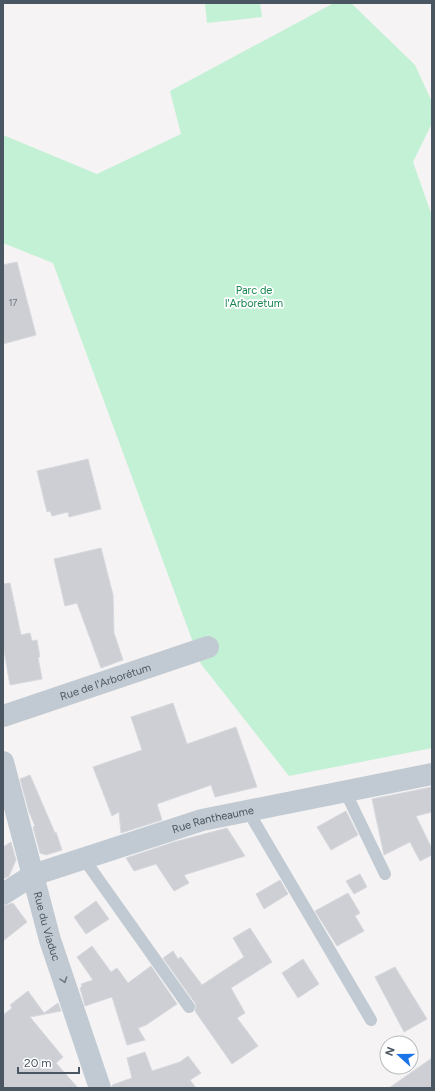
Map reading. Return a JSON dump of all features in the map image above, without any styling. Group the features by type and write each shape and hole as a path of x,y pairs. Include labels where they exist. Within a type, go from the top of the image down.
{"street":[{"name":"Rue de l'Arborétum","path":"3,716 208,647"},
{"name":"Rue du Viaduc","path":"3,762 50,940 100,1088"},
{"name":"Rue Rantheaume","path":"3,894 33,875 202,820 432,774"}],"lane":[{"path":"345,791 386,874"},
{"path":"248,811 371,1020"},
{"path":"84,858 189,1007"}],"green space":[{"path":"205,3 260,3 262,17 207,23"},
{"name":"Parc de l'Arboretum","path":"334,3 351,3 415,65 432,102 432,123 413,162 432,216 432,748 289,776 201,664 53,263 3,243 3,135 97,174 181,134 170,91"}],"building":[{"path":"17,262 36,335 3,344 3,265"},
{"path":"88,459 101,509 69,517 68,512 52,516 50,511 47,512 37,471"},
{"path":"101,548 113,595 114,633 123,660 101,668 77,603 65,606 54,559"},
{"path":"10,583 21,635 30,633 32,641 37,640 42,679 10,685 3,645 3,584"},
{"path":"173,703 187,744 236,727 257,787 215,797 211,785 157,804 162,820 121,833 119,812 112,816 93,767 142,750 131,717"},
{"path":"30,775 55,833 56,832 62,850 46,855 40,853 33,827 35,826 29,812 20,779"},
{"path":"432,787 432,812 416,816 432,849 432,855 420,861 410,842 384,855 372,799"},
{"path":"346,811 358,835 331,850 317,827"},
{"path":"227,828 245,856 184,875 189,883 174,891 156,864 134,871 126,858 174,842"},
{"path":"11,842 16,860 9,876 3,879 3,847"},
{"path":"360,874 367,887 354,894 346,881"},
{"path":"280,880 288,894 264,909 256,894"},
{"path":"348,893 360,913 355,916 364,931 337,946 315,911"},
{"path":"96,901 109,919 86,934 74,917"},
{"path":"13,903 27,922 3,941 3,906"},
{"path":"250,928 272,962 231,988 245,1013 237,1018 258,1046 232,1064 195,1011 195,1003 163,958 173,951 178,959 181,957 202,985 244,957 233,938"},
{"path":"92,946 111,972 117,968 128,983 151,966 177,1004 146,1025 138,1028 145,1040 127,1045 112,997 85,1006 80,988 82,986 81,984 93,980 77,957"},
{"path":"303,959 319,984 298,998 282,973"},
{"path":"395,967 427,1019 404,1032 375,977"},
{"path":"28,991 44,1013 58,1003 61,1011 30,1017 63,1057 56,1063 78,1088 3,1088 3,1015 12,1008 10,1005"},
{"path":"145,1052 152,1071 180,1062 188,1056 201,1073 190,1080 196,1088 112,1088 112,1085 132,1078 127,1058"},
{"path":"432,1058 432,1088 389,1088 408,1075 419,1075 419,1067"}]}
